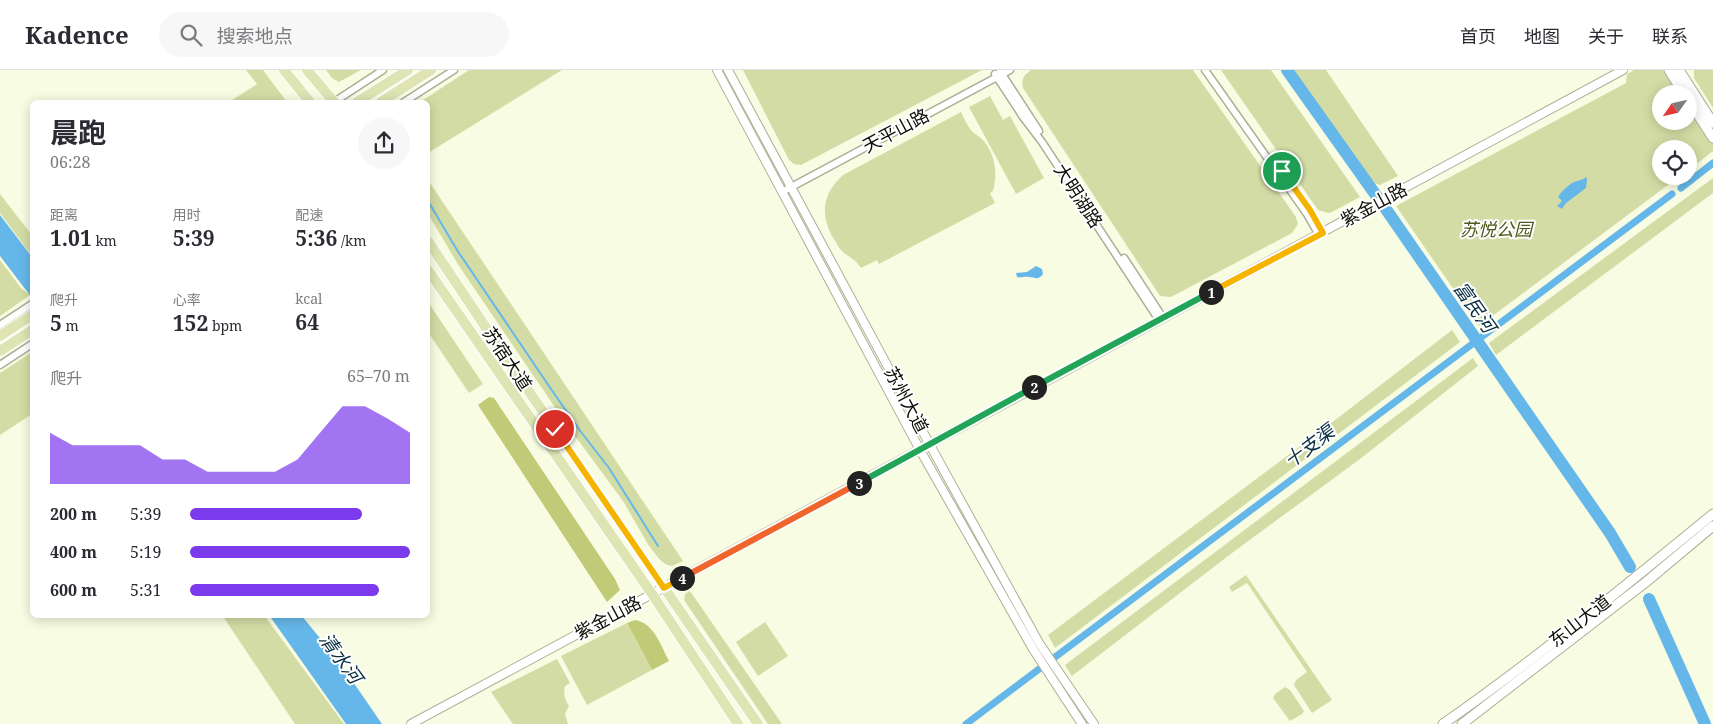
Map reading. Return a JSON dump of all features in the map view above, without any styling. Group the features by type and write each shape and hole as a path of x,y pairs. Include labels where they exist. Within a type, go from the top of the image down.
{"main road":[{"path":"284,70 308,100"},
{"path":"307,70 332,100"},
{"path":"360,100 408,70"},
{"path":"383,100 431,70"},
{"path":"1669,70 1678,85"},
{"path":"1680,70 1713,123"},
{"path":"1698,115 1713,138"},
{"name":"苏宿大道","path":"430,244 758,724"},
{"name":"苏宿大道","path":"430,273 652,594 738,724"},
{"path":"0,336 30,311"},
{"path":"0,352 30,331"},
{"name":"东山大道","path":"1443,724 1491,690 1619,591 1713,514"},
{"name":"东山大道","path":"1462,724 1632,594 1713,526"}],"street":[{"path":"337,100 383,70"},
{"path":"407,100 454,70"},
{"name":"苏州大道","path":"717,70 920,450 1033,649 1082,724"},
{"name":"苏州大道","path":"728,70 930,445 1039,642 1094,724"},
{"name":"天平山路","path":"781,190 999,73 1010,70"},
{"path":"1205,70 1321,234"},
{"path":"1210,70 1292,185 1321,234"},
{"name":"紫金山路","path":"411,724 930,445 1057,374 1367,210 1623,70"},
{"name":"大明湖路","path":"999,73 1023,117 1042,142 1161,319"},
{"path":"0,325 30,310"},
{"path":"0,365 30,345"}],"green space":[{"path":"246,70 263,70 286,100 232,100 257,84"},
{"path":"326,70 361,70 339,82 332,78"},
{"path":"469,70 562,70 430,152 430,100 423,100"},
{"path":"743,70 982,70 801,165 794,164 789,160"},
{"path":"1031,70 1193,70 1296,217 1298,224 1292,233 1171,297 1160,296 1023,88 1022,82"},
{"path":"1221,70 1271,70 1360,197 1329,213 1318,210"},
{"path":"1294,70 1326,70 1398,176 1380,185 1373,183"},
{"name":"苏悦公园","path":"1634,70 1663,70 1673,85 1652,85 1652,130 1698,130 1698,122 1713,142 1713,151 1697,164 1697,140 1652,140 1652,185 1668,185 1479,326 1396,206 1626,83 1627,74"},
{"path":"1694,70 1713,70 1713,108 1694,78"},
{"path":"990,96 1003,120 1010,116 1044,178 1016,194 969,107"},
{"path":"961,112 971,130 987,145 993,158 995,177 993,191 990,193 995,203 879,264 877,260 861,268 840,249 828,228 825,204 831,189 843,175"},
{"path":"1713,178 1713,193 1496,355 1489,343"},
{"path":"430,183 683,561 672,566 667,565 660,560 649,546 623,501 567,425 459,266 430,217"},
{"path":"0,194 30,233 30,253 0,213"},
{"path":"0,260 21,288 30,295 0,316"},
{"path":"430,305 483,384 469,393 430,335"},
{"path":"1452,330 1460,342 1055,648 1048,635"},
{"path":"30,353 30,415 0,435 0,373"},
{"path":"1473,358 1478,366 1360,459 1232,553 1072,676 1065,665"},
{"path":"489,397 494,398 615,579 620,590 607,602 478,405"},
{"path":"1246,575 1332,700 1312,713 1294,685 1296,680 1307,672 1247,583 1232,592 1229,587"},
{"path":"690,591 782,724 768,724 684,600 685,594"},
{"path":"224,618 266,618 344,724 295,724"},
{"path":"635,620 642,622 652,630 669,661 652,670 627,623"},
{"path":"765,622 788,656 758,676 736,642"},
{"path":"627,623 652,670 587,705 561,656"},
{"path":"557,659 570,683 565,686 564,692 569,706 565,714 568,724 513,724 491,692"},
{"path":"1285,687 1290,690 1304,711 1290,721 1273,698 1275,694"}],"water":[{"path":"1586,177 1586,188 1566,203 1562,209 1557,206 1562,201 1558,197 1569,185"},
{"path":"0,215 30,254 30,295 0,256"},
{"path":"1036,266 1042,269 1043,274 1040,277 1017,277 1016,273 1027,272"},
{"path":"271,618 303,618 338,660 382,724 346,724"}],"waterway":[{"name":"富民河","path":"1287,70 1390,215 1610,533 1630,567"},
{"name":"十支渠","path":"1681,188 1713,163"},
{"name":"十支渠","path":"966,724 1672,194"},
{"path":"430,204 457,250 551,389 609,468 658,546"},
{"name":"富民河","path":"1649,599 1705,724"}],"route":[{"path":"555,429 664,588 930,445 1057,374 1323,233 1310,210 1282,171"}],"water label":[{"name":"清水河","path":"341,658"}]}
